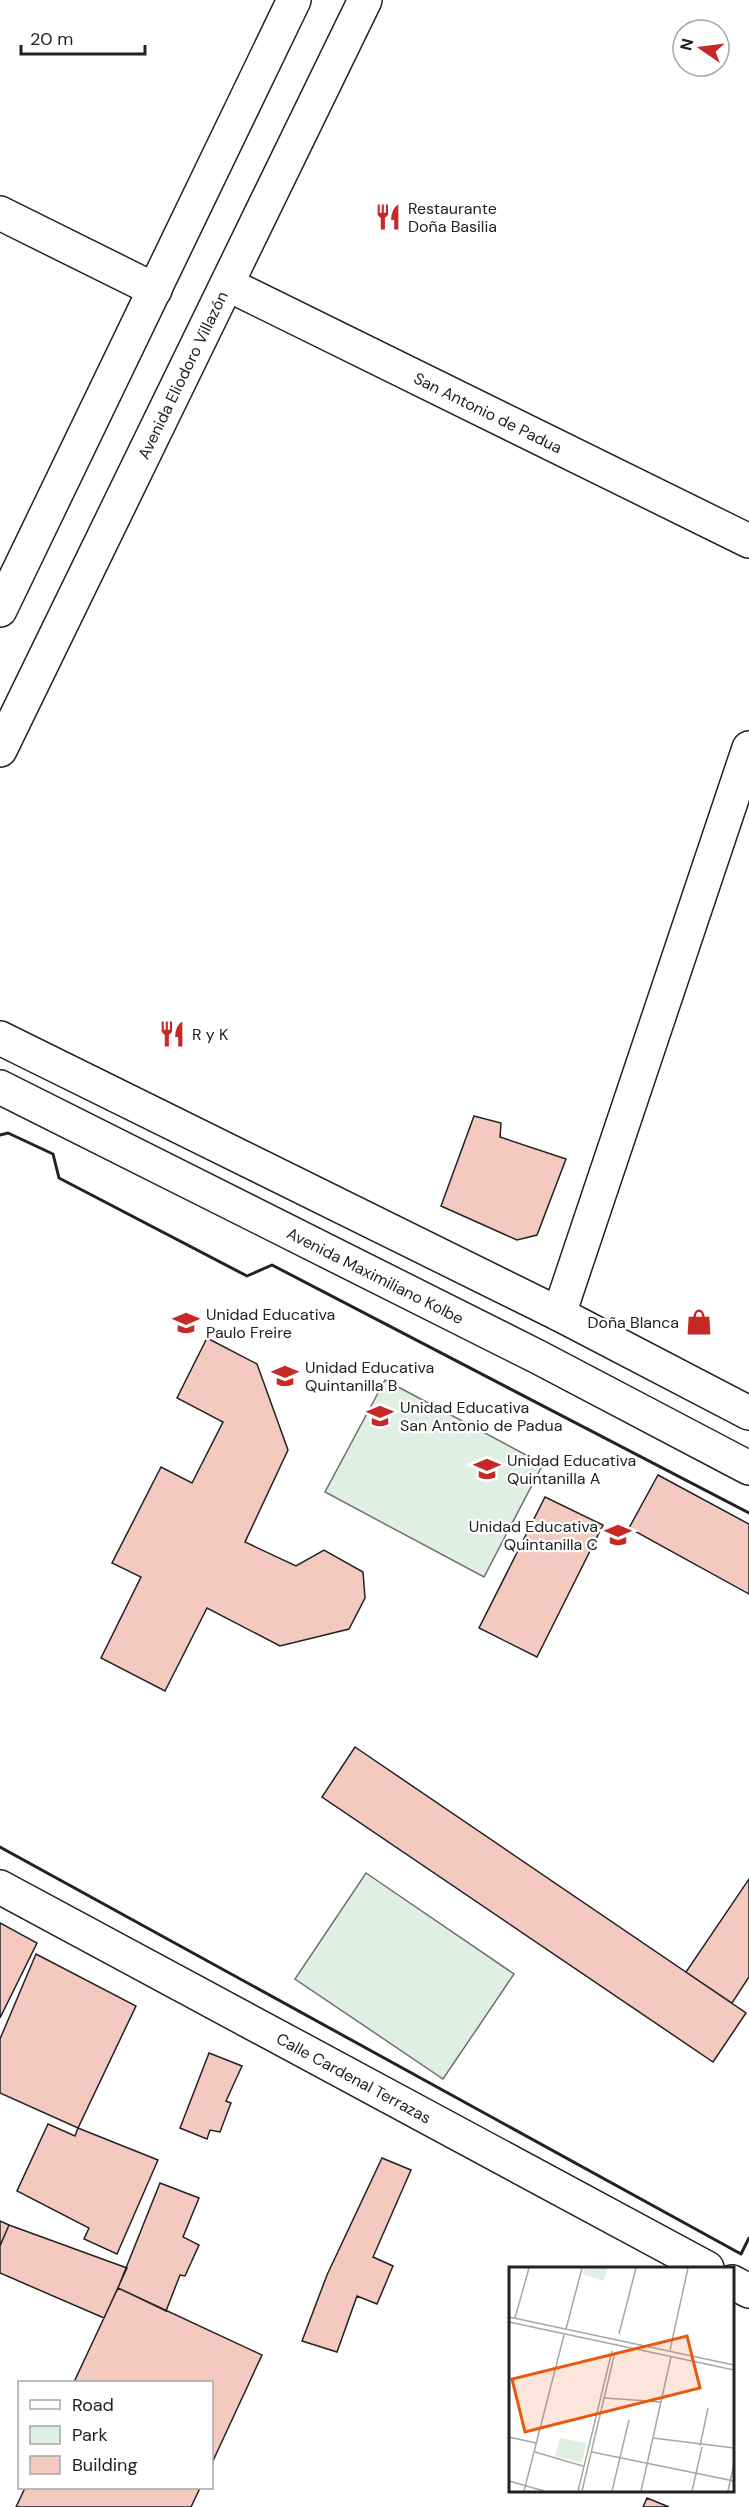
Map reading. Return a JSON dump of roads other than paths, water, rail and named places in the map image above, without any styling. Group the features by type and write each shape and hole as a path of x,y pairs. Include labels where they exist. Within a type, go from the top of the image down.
{"main road":[{"path":"0,610 294,0"},
{"name":"Avenida Eliodoro Villazón","path":"0,750 365,0"},
{"path":"0,213 155,290"},
{"name":"San Antonio de Padua","path":"227,284 749,541"},
{"path":"559,1314 749,748"},
{"path":"0,1038 559,1314 749,1413"},
{"name":"Avenida Maximiliano Kolbe","path":"0,1087 538,1357 749,1468"},
{"name":"Calle Cardenal Terrazas","path":"0,1887 705,2267"},
{"path":"734,2283 749,2291"}],"place":[{"name":"Restaurante Doña Basilia","path":"388,217"},
{"name":"R y K","path":"172,1034"},
{"name":"Doña Blanca","path":"699,1322"},
{"name":"Unidad Educativa Paulo Freire","path":"186,1323"},
{"name":"Unidad Educativa Quintanilla B","path":"285,1376"},
{"name":"Unidad Educativa San Antonio de Padua","path":"380,1416"},
{"name":"Unidad Educativa Quintanilla A","path":"487,1469"},
{"name":"Unidad Educativa Quintanilla C","path":"618,1535"}]}
